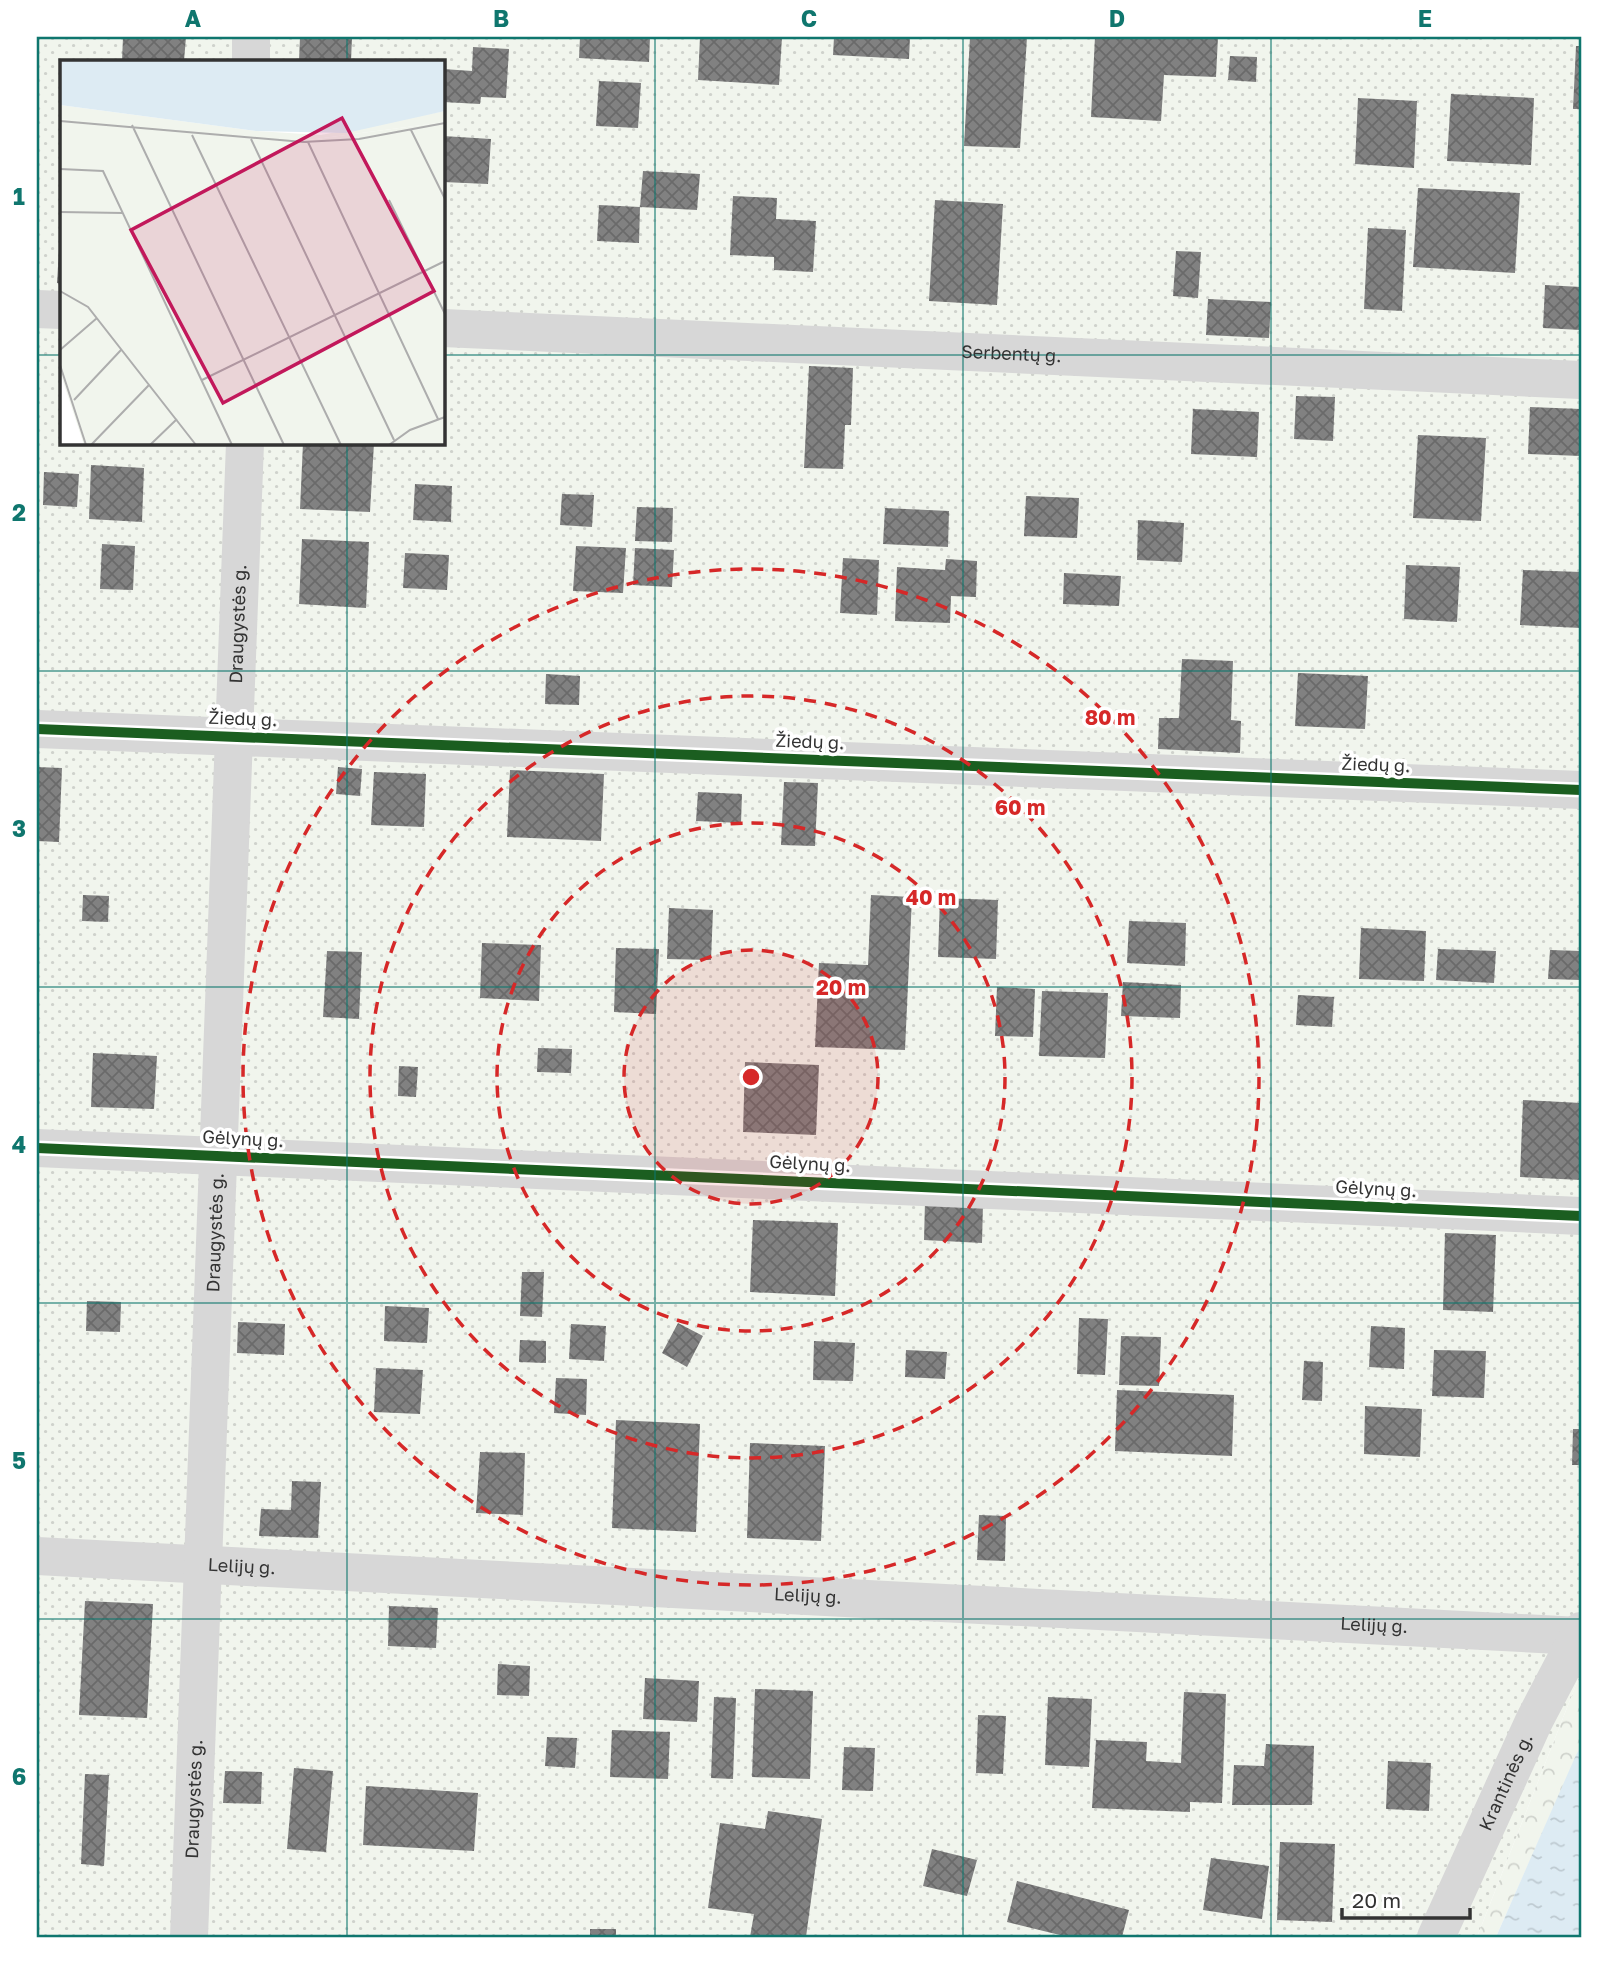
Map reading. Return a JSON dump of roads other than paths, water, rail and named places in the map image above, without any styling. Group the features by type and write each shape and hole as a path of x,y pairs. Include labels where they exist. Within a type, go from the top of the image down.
{"street":[{"path":"251,37 251,60"},
{"path":"37,309 60,310"},
{"name":"Serbentų g.","path":"444,328 1581,380"},
{"name":"Draugystės g.","path":"189,1937 245,444"},
{"name":"Žiedų g.","path":"37,729 1581,790"},
{"name":"Gėlynų g.","path":"37,1148 1581,1216"},
{"name":"Lelijų g.","path":"37,1556 1580,1634"},
{"name":"Krantinės g.","path":"1436,1937 1534,1721 1580,1634"}],"water":[{"path":"1581,1746 1581,1937 1496,1937 1576,1755"}]}
